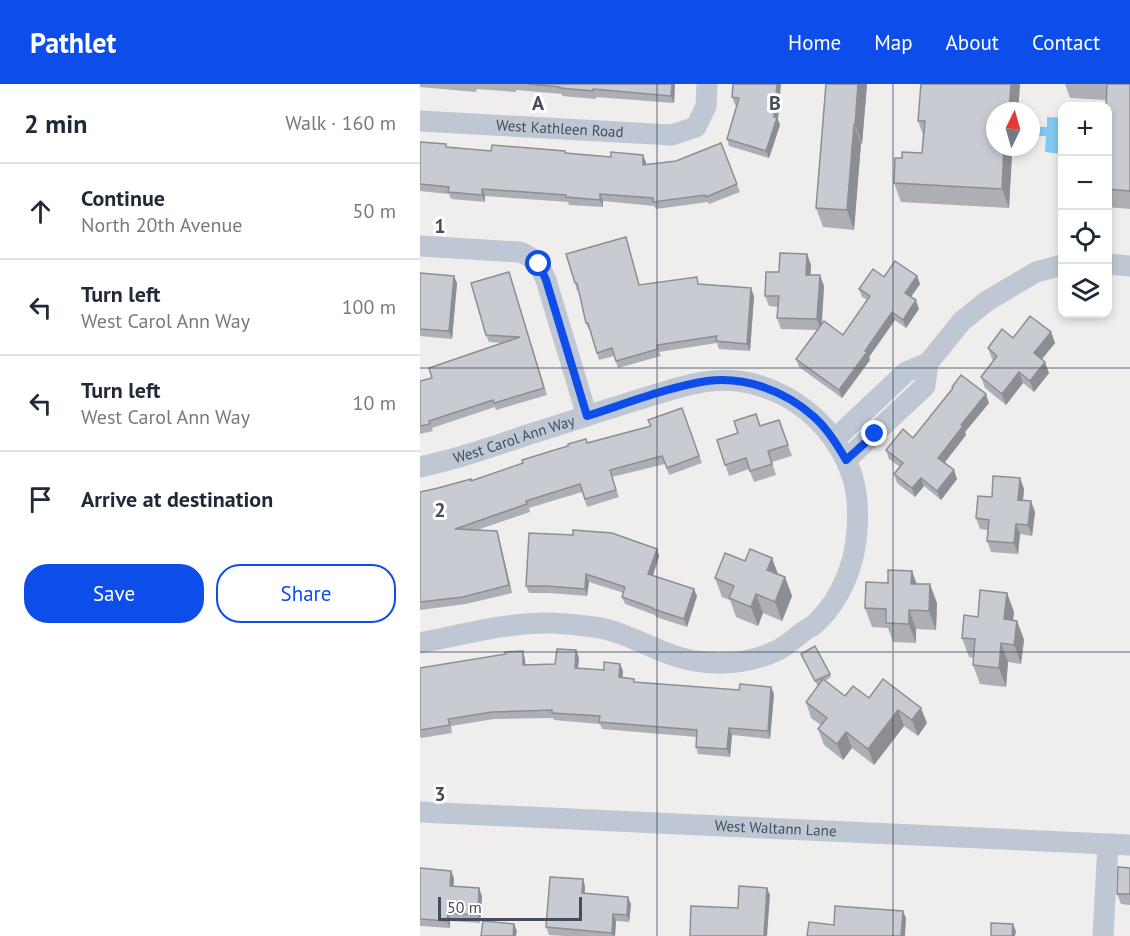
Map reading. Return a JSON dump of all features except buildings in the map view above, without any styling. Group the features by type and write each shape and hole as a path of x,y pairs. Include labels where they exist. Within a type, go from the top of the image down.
{"street":[{"name":"West Kathleen Road","path":"420,121 672,135 696,127 706,106 707,84"},
{"path":"420,246 520,252 532,257 539,264 546,280 587,416"},
{"path":"1112,264 1130,266"},
{"path":"834,440 906,372 928,363 962,321 987,301 1036,272 1058,266"},
{"path":"846,460 925,386 928,363"},
{"name":"West Carol Ann Way","path":"420,467 474,453 683,386 709,381 737,381 759,386 791,399 814,417 834,440 846,460 855,481 858,502 857,534 851,566 836,599 817,622 779,650 746,661 703,662 685,659 599,628 548,623 519,624 420,643"},
{"name":"West Waltann Lane","path":"420,812 1130,845"},
{"path":"1103,936 1108,843"}],"water":[{"path":"1047,117 1058,118 1058,154 1045,152 1046,136 1040,136 1040,127 1047,127"}],"route":[{"path":"539,264 546,280 587,416 683,386 709,381 737,381 759,386 791,399 814,417 834,440 846,460 875,434"}]}
